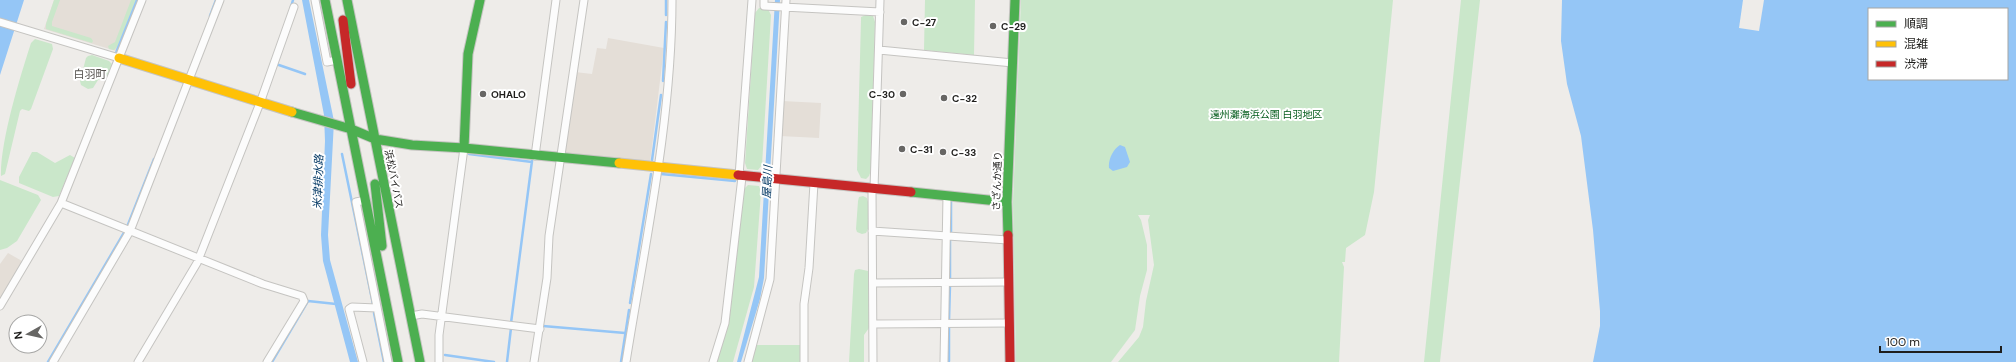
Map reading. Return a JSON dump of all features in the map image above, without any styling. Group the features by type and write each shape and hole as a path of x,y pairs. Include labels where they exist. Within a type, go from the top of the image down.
{"main road":[{"path":"325,0 354,131 398,362"},
{"path":"342,0 348,70 357,114 354,131"},
{"name":"浜松バイパス","path":"347,0 372,138 420,362"},
{"path":"464,148 467,107 468,54 480,0"},
{"name":"さざんか通り","path":"1010,362 1007,202 1015,0"},
{"path":"119,58 260,103 324,121 372,138 407,144 464,148 561,159 1007,202"},
{"path":"372,138 369,154 378,198 387,303"}],"street":[{"path":"0,306 61,203 142,0"},
{"path":"52,362 130,231 220,0"},
{"path":"315,0 327,62 338,60"},
{"path":"535,156 556,0"},
{"path":"534,362 540,329 550,236 584,0"},
{"path":"626,362 657,168 671,58 672,0"},
{"path":"713,362 725,322 740,176 752,0"},
{"path":"764,0 764,6 785,5 880,12"},
{"path":"873,362 872,231 880,0"},
{"path":"748,362 769,284 785,5"},
{"path":"138,362 199,258 260,103 294,7"},
{"path":"0,22 119,58"},
{"path":"879,50 1012,63"},
{"path":"439,362 439,343 442,316 464,148"},
{"path":"804,362 804,304 809,268 814,184"},
{"path":"944,362 947,196"},
{"path":"366,200 356,202 388,362"},
{"path":"61,203 263,284 304,298 304,301 268,362"},
{"path":"872,231 1008,240"},
{"path":"872,283 1008,282"},
{"path":"364,362 349,309 352,307 377,308"},
{"path":"410,316 422,314 442,316 540,329"},
{"path":"873,324 1009,323"}],"shaded area":[{"path":"54,0 136,0 116,51 44,29"},
{"path":"608,38 664,48 650,163 567,155 565,152 575,72 592,74 597,48 606,49"},
{"path":"782,101 821,103 819,138 780,136"},
{"path":"8,253 22,261 0,299 0,264"}],"green space":[{"path":"54,0 60,0 52,26 91,38 93,41 92,43 46,29 46,24"},
{"path":"131,0 136,0 117,47 114,50 109,49 108,46 115,42"},
{"path":"925,0 975,0 974,55 924,50"},
{"name":"遠州灘海浜公園 白羽地区","path":"1021,0 1393,0 1374,192 1365,235 1346,248 1345,262 1342,262 1344,267 1339,362 1118,362 1139,337 1143,327 1146,301 1154,265 1148,220 1150,215 1138,215 1141,220 1147,245 1147,270 1140,296 1135,330 1111,362 1016,362 1013,202"},
{"path":"1461,0 1480,0 1440,362 1424,362"},
{"path":"759,8 768,9 771,15 762,165 758,170 747,169 745,163 755,13"},
{"path":"866,15 873,16 875,22 871,170 866,179 861,178 857,170 861,17"},
{"path":"35,39 52,44 53,49 31,109 29,111 22,109 20,111 5,174 1,176 7,128 31,43"},
{"path":"92,55 109,61 112,64 108,75 98,80 93,88 88,89 81,85 80,81 86,58"},
{"path":"32,152 37,152 55,163 70,155 75,158 59,196 53,197 19,183 19,177"},
{"path":"0,180 38,195 41,200 17,241 7,248 0,250"},
{"path":"748,185 759,186 761,192 754,287 733,362 717,362 744,189"},
{"path":"863,196 867,198 868,202 868,229 866,233 862,234 857,232 856,229 858,201 859,197"},
{"path":"859,269 868,271 869,275 869,328 864,335 864,362 849,362 854,274 855,270"},
{"path":"755,345 800,345 800,362 750,362"}],"water":[{"path":"0,0 24,0 0,75"},
{"path":"302,0 309,0 334,121 328,235 330,260 358,362 350,362 323,261 321,235 325,141 324,115"},
{"name":"屋島川","path":"775,0 780,0 764,278 760,299 741,362 737,362 759,277"},
{"path":"1562,0 2016,0 2016,362 1593,362 1600,326 1600,311 1593,230 1581,136 1567,84 1561,41"},
{"path":"1120,145 1125,147 1130,162 1127,167 1113,171 1109,168 1110,158 1115,149"}],"pier":[{"path":"1743,0 1764,0 1759,31 1739,28"}],"waterway":[{"path":"116,53 137,0"},
{"path":"210,16 216,0"},
{"path":"291,7 293,0"},
{"path":"666,0 666,15"},
{"path":"663,81 666,22"},
{"path":"276,64 305,74"},
{"path":"652,160 661,95"},
{"path":"342,154 373,304"},
{"path":"469,154 532,162"},
{"path":"127,227 154,159"},
{"path":"511,323 532,161"},
{"path":"630,303 651,174"},
{"path":"661,174 735,181"},
{"path":"951,202 951,233"},
{"path":"48,362 125,231"},
{"path":"950,239 950,279"},
{"path":"949,320 950,285"},
{"path":"272,362 308,301 336,304"},
{"path":"621,362 629,310"},
{"path":"374,313 384,362"},
{"path":"543,326 625,333"},
{"path":"949,326 949,361"},
{"path":"507,362 511,328"},
{"path":"445,355 494,362"}],"traffic: fast":[{"path":"325,0 398,362"},
{"path":"347,0 420,362"},
{"path":"464,148 468,54 480,0"},
{"path":"1008,235 1007,202 1015,0"},
{"path":"292,112 351,129 375,139 412,145 464,148 619,163"},
{"path":"375,184 382,246"},
{"path":"911,192 1007,202"}],"traffic: slow":[{"path":"119,58 292,112"},
{"path":"619,163 738,175"}],"traffic: jam":[{"path":"343,20 351,84"},
{"path":"738,175 911,192"},
{"path":"1008,235 1010,362"}],"place":[{"name":"C-27","path":"904,22"},
{"name":"C-29","path":"993,26"},
{"name":"OHALO","path":"483,94"},
{"name":"C-30","path":"903,94"},
{"name":"C-32","path":"944,98"},
{"name":"C-31","path":"902,149"},
{"name":"C-33","path":"943,152"}],"district":[{"name":"白羽町","path":"90,74"}],"water label":[{"name":"米津排水路","path":"318,182"}]}
